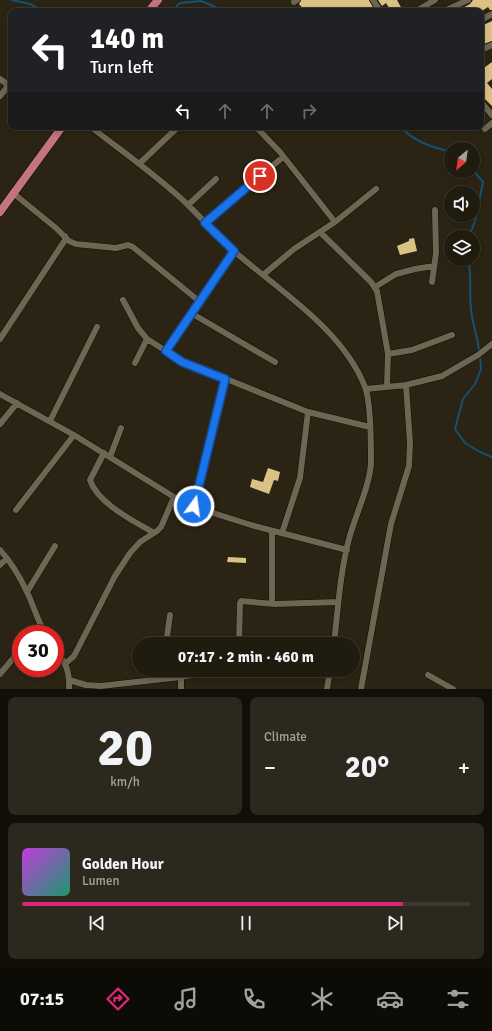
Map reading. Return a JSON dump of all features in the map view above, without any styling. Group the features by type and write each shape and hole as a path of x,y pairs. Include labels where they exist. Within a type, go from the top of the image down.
{"main road":[{"path":"151,8 158,0"},
{"path":"0,212 60,130"}],"street":[{"path":"421,8 435,0"},
{"path":"451,8 468,0"},
{"path":"490,46 492,54"},
{"path":"0,96 8,88"},
{"path":"484,106 492,115"},
{"path":"485,129 492,123"},
{"path":"95,130 188,205 234,251 310,314 337,340 357,370 366,389 370,427 371,463 367,482 349,539 338,602 335,637"},
{"path":"139,164 175,130"},
{"path":"259,130 280,152 335,222"},
{"path":"205,223 283,157"},
{"path":"188,205 216,179"},
{"path":"263,275 294,249 335,222 376,189"},
{"path":"13,193 70,241 76,244 116,248 128,245 133,247 199,301"},
{"path":"432,282 436,253 435,210"},
{"path":"320,232 371,282 377,291 388,354 387,386"},
{"path":"0,338 65,240 65,236"},
{"path":"166,351 234,251"},
{"path":"375,287 396,274 434,266"},
{"path":"123,300 138,328 147,339 182,362 308,412 370,427"},
{"path":"191,313 275,362"},
{"path":"50,421 96,327"},
{"path":"388,354 412,350 452,335"},
{"path":"136,364 147,339"},
{"path":"366,389 387,386 406,386 448,374 492,344"},
{"path":"194,506 225,379"},
{"path":"361,689 390,531 409,466 410,444 406,386"},
{"path":"0,394 74,435 174,497 194,506 282,533 347,550"},
{"path":"0,424 17,403"},
{"path":"282,533 300,478 308,412"},
{"path":"121,428 107,455 90,480 92,486 109,506 154,533"},
{"path":"16,510 74,435"},
{"path":"66,663 74,656 115,576 126,558 140,542 161,527 174,497"},
{"path":"272,530 272,603"},
{"path":"27,592 55,546"},
{"path":"0,550 7,558 27,592 40,625"},
{"path":"0,564 7,558"},
{"path":"239,637 241,601 272,603 338,602"},
{"path":"167,637 170,615"},
{"path":"0,674 12,660"},
{"path":"64,660 68,671 68,689"},
{"path":"428,675 453,689"},
{"path":"69,680 86,685 101,686 181,677 181,689"},
{"path":"327,689 329,677"}],"building":[{"path":"301,0 369,0 373,8 302,8 299,4"},
{"path":"378,0 397,0 401,8 389,8 386,3 382,6"},
{"path":"473,0 492,0 492,10 488,7 484,10 484,8 463,8 470,4"},
{"path":"492,21 492,41 484,44 484,25"},
{"path":"492,62 492,79 487,83 492,89 492,106 484,98 484,68"},
{"path":"414,238 417,251 400,255 397,246 409,241 409,239"},
{"path":"268,468 280,472 278,481 274,480 269,494 250,487 252,479 263,482"},
{"path":"228,557 246,558 246,563 227,562"}],"waterway":[{"path":"12,0 30,4 37,8"},
{"path":"175,8 180,3 201,1 218,8"},
{"path":"404,130 412,137 430,146 444,150"},
{"path":"472,230 475,221 483,182 480,178"},
{"path":"469,266 470,303 479,351"},
{"path":"480,356 481,369 475,384 463,399 455,429 465,443 492,457"}],"route":[{"path":"194,506 225,379 182,362 166,351 234,251 205,223 260,176"}]}
